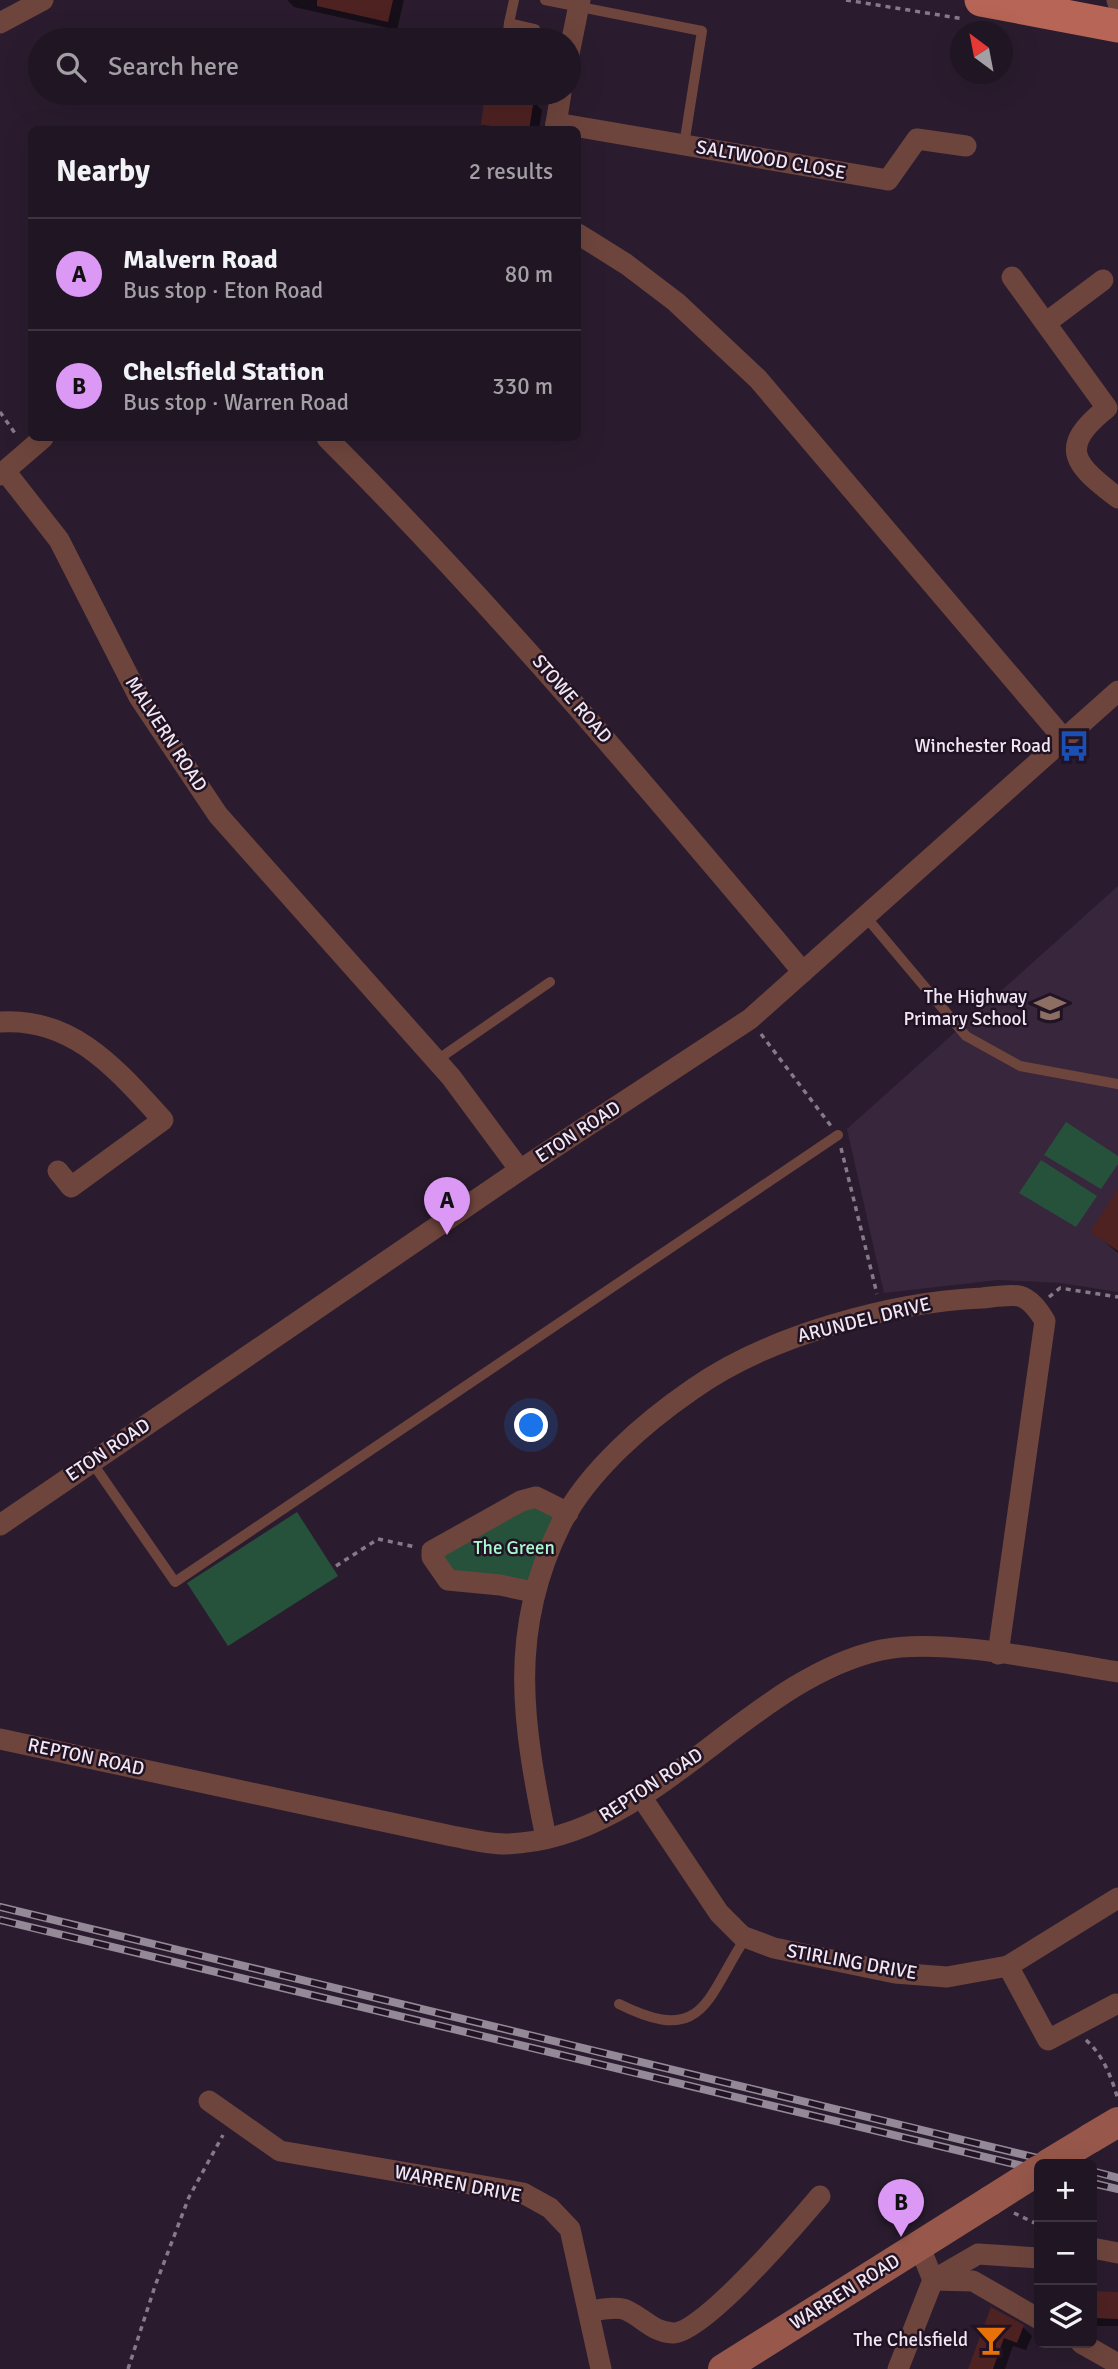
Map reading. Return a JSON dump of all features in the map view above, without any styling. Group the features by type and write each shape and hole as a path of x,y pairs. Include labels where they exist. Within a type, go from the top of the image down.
{"main road":[{"path":"981,0 1118,26"}],"street":[{"path":"0,23 43,0"},
{"path":"575,28 580,3"},
{"path":"556,126 559,105"},
{"name":"SALTWOOD CLOSE","path":"581,130 888,180 917,139 967,146"},
{"path":"581,236 626,264 676,302 758,379 1064,739"},
{"path":"1012,277 1112,404 1089,422 1076,440 1077,459 1096,482 1118,498"},
{"path":"1047,323 1103,280"},
{"name":"STOWE ROAD","path":"330,441 434,544 572,698 803,972"},
{"path":"2,473 36,444"},
{"name":"MALVERN ROAD","path":"2,473 59,540 139,697 218,815 437,1060 520,1170"},
{"name":"ETON ROAD","path":"0,1525 520,1170 750,1018 1118,691"},
{"path":"0,1022 45,1026 77,1038 107,1060 163,1120 71,1187 58,1171"},
{"name":"ARUNDEL DRIVE","path":"546,1838 528,1749 523,1679 533,1592 568,1513 617,1450 684,1396 783,1341 881,1311 947,1299 1019,1296 1037,1308"},
{"path":"998,1654 1045,1321 1037,1308"},
{"path":"533,1592 500,1585 448,1580 439,1570 432,1551 521,1501 536,1497 568,1513"},
{"name":"REPTON ROAD","path":"0,1739 452,1836 504,1844 546,1838 589,1825 640,1795 806,1681 839,1663 883,1650 925,1647 998,1654 1118,1672"},
{"name":"STIRLING DRIVE","path":"640,1795 719,1913 746,1937 774,1948 895,1973 947,1977 1008,1966 1118,1898"},
{"path":"1008,1966 1048,2040 1116,2004"},
{"name":"WARREN DRIVE","path":"209,2101 280,2151 523,2193 550,2208 570,2230 601,2369"},
{"path":"1056,2159 1118,2122"},
{"name":"WARREN ROAD","path":"723,2369 1034,2173"},
{"path":"589,2311 624,2308 656,2331 677,2333 707,2313 754,2271 820,2196"},
{"path":"919,2245 933,2280"},
{"path":"1097,2249 1118,2253"},
{"path":"898,2369 933,2280 978,2254 1034,2258"},
{"path":"933,2280 974,2281 1034,2316"},
{"path":"1090,2348 1118,2364"}],"lane":[{"path":"508,28 514,0"},
{"path":"545,0 580,3 702,32 684,145"},
{"path":"509,23 532,28"},
{"path":"866,917 966,1036 1020,1066 1118,1084"},
{"path":"437,1060 550,982"},
{"path":"91,1461 175,1583 838,1135"},
{"path":"619,2004 644,2017 665,2022 690,2017 714,1994 746,1937"}],"path":[{"path":"0,412 28,437"},
{"path":"1037,1308 1060,1288 1118,1297"},
{"path":"336,1566 378,1539 432,1551"},
{"path":"1072,2027 1094,2047 1112,2080 1118,2102"},
{"path":"128,2369 155,2286 189,2197 232,2119"}],"shaded area":[{"name":"The Highway Primary School","path":"1118,886 1118,1292 1061,1283 998,1280 884,1293 847,1129"}],"green space":[{"path":"1066,1122 1118,1156 1118,1164 1101,1189 1044,1155"},
{"path":"1041,1160 1097,1196 1076,1227 1019,1193"},
{"name":"The Green","path":"532,1504 560,1520 532,1580 482,1578 462,1574 448,1566 443,1553"},
{"path":"297,1512 338,1576 228,1646 187,1583"}],"building":[{"path":"317,0 393,0 388,22 317,6"},
{"path":"484,105 533,105 530,126 481,125"},
{"path":"1118,1189 1118,1251 1090,1232"},
{"path":"1097,2291 1118,2292 1118,2319 1097,2318"},
{"name":"The Chelsfield","path":"991,2307 1024,2325 1017,2343 1004,2338 993,2369 968,2369"}],"railway":[{"path":"0,1907 1041,2159"},
{"path":"0,1920 1034,2169"},
{"path":"1097,2172 1118,2178"},
{"path":"1097,2184 1118,2189"}],"place":[{"name":"Winchester Road","path":"1074,746"},
{"name":"The Highway Primary School","path":"1050,1008"},
{"name":"Malvern Road","path":"447,1235"},
{"name":"Chelsfield Station","path":"901,2237"},
{"name":"The Chelsfield","path":"991,2340"}]}
